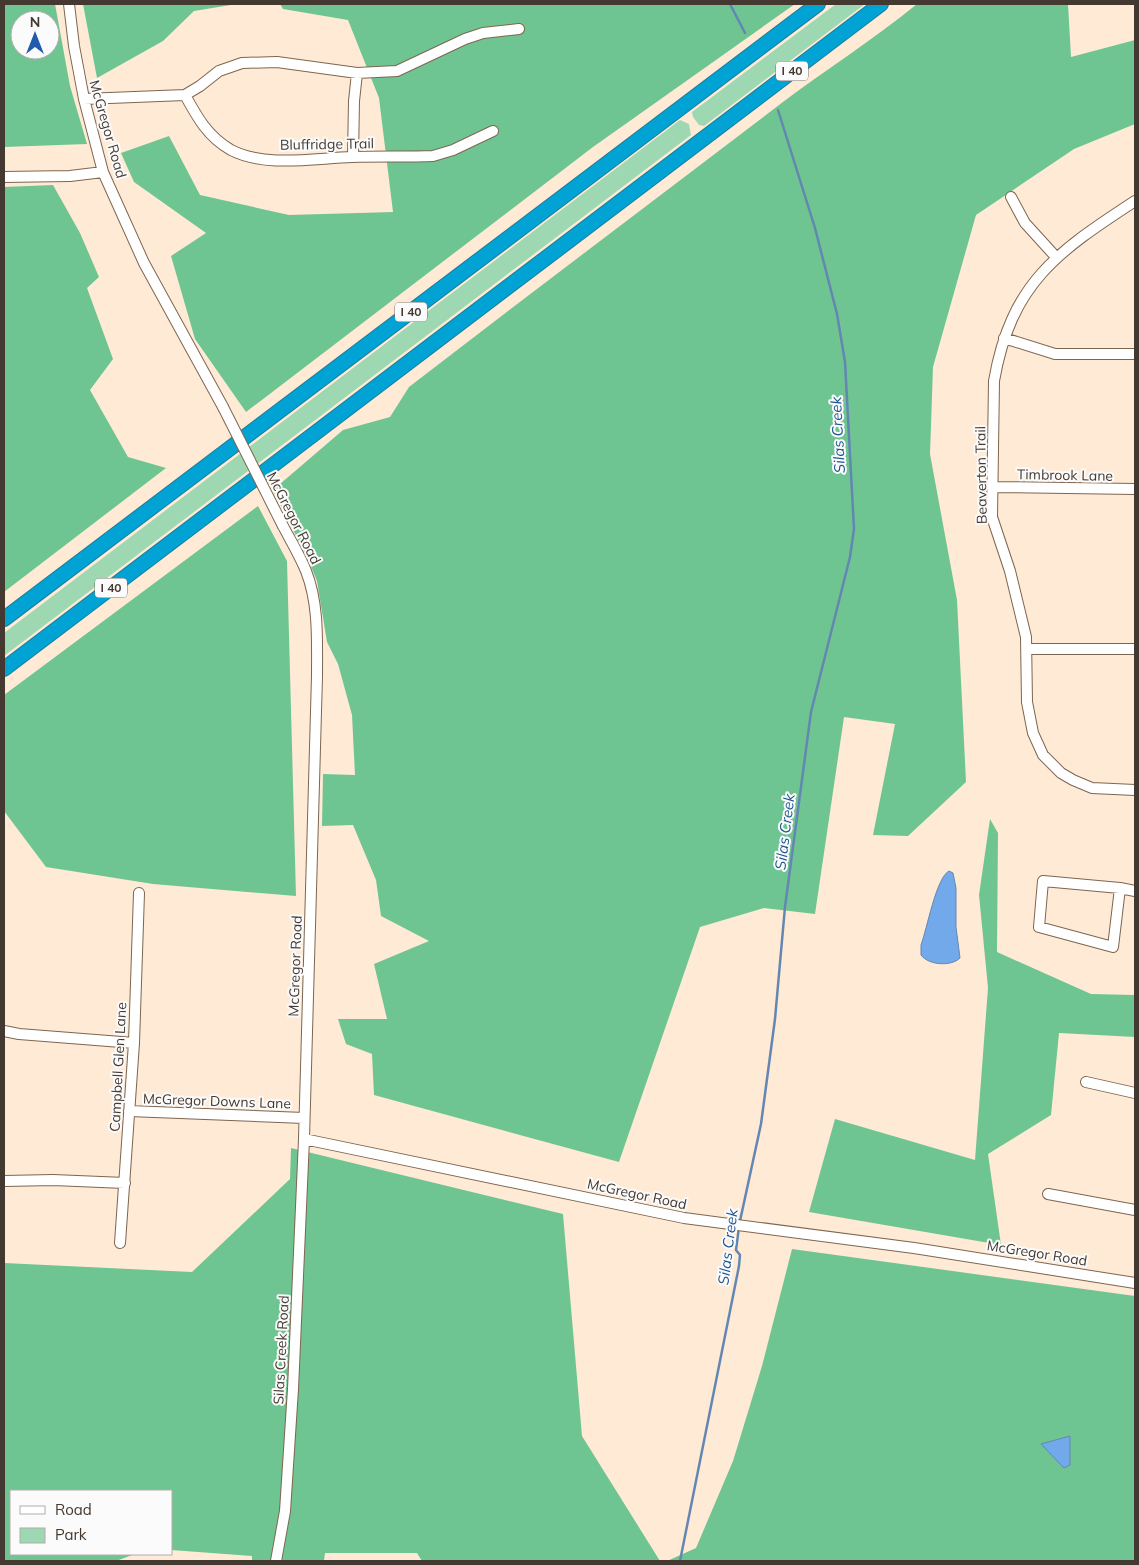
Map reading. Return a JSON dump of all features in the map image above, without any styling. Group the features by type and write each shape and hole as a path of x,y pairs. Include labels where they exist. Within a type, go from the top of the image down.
{"highway":[{"name":"I 40","path":"4,619 818,4"},
{"name":"I 40","path":"4,669 882,4"}],"street":[{"name":"McGregor Road","path":"70,4 74,46 84,100 103,172 144,263 223,407 307,572 317,622 317,676 304,1138 684,1218 914,1248 1135,1283"},
{"path":"84,100 185,95 219,71 242,63 277,62 357,73 397,71 465,39 519,28"},
{"path":"353,157 357,73"},
{"name":"Bluffridge Trail","path":"185,95 197,117 212,136 242,154 273,159 433,156 453,150 494,131"},
{"path":"4,177 70,176 103,172"},
{"path":"1011,197 1025,223 1056,257"},
{"name":"Beaverton Trail","path":"1135,201 1082,235 1056,257 1021,302 1004,338 993,399 994,487 992,517 1010,571 1027,649 1030,720 1033,733 1043,755 1061,773 1082,785 1106,789 1135,790"},
{"path":"1004,338 1055,354 1135,354"},
{"name":"Timbrook Lane","path":"994,487 1135,489"},
{"path":"1027,649 1135,649"},
{"path":"1120,888 1113,947 1039,928 1043,881 1120,888 1135,891"},
{"name":"Campbell Glen Lane","path":"120,1243 134,1043 139,893"},
{"path":"4,1031 19,1034 134,1043"},
{"path":"1086,1082 1135,1094"},
{"name":"McGregor Downs Lane","path":"129,1111 304,1118"},
{"name":"Silas Creek Road","path":"276,1561 285,1511 289,1464 304,1138"},
{"path":"4,1181 53,1180 125,1183"},
{"path":"1048,1194 1135,1210"}],"green space":[{"path":"4,4 55,4 56,10 10,10 10,60 60,60 60,31 70,86 87,144 4,147"},
{"path":"83,4 237,4 194,11 163,41 97,78"},
{"path":"280,4 795,4 593,147 246,412 195,339 171,256 206,233 134,182 121,153 169,136 200,195 289,215 393,212 379,98 348,20 283,9"},
{"path":"836,4 865,4 704,126 699,125 692,112"},
{"path":"917,4 1068,4 1071,57 1135,40 1135,124 1074,149 976,215 933,367 930,454 957,600 966,782 908,836 873,835 895,724 844,717 815,914 764,908 700,927 619,1162 374,1095 372,1054 346,1044 338,1019 387,1019 374,964 429,941 381,916 376,880 353,825 322,826 323,774 355,775 352,715 338,664 327,642 317,581 273,490 343,430 390,417 409,387 779,105"},
{"path":"680,120 689,124 691,135 4,656 4,633"},
{"path":"53,185 80,233 99,277 87,288 113,359 90,390 128,457 166,468 4,592 4,187"},
{"path":"258,506 287,561 296,896 153,884 46,867 4,811 4,695"},
{"path":"990,819 998,833 997,952 1091,994 1135,995 1135,1037 1059,1033 1051,1115 988,1154 1001,1245 809,1212 835,1119 975,1160 988,988 979,895"},
{"path":"291,1148 563,1214 582,1436 660,1561 422,1561 417,1553 325,1553 324,1561 252,1561 252,1556 172,1550 172,1490 10,1490 10,1555 132,1555 116,1561 4,1561 4,1263 192,1272 290,1179"},
{"path":"792,1249 1135,1296 1135,1561 667,1561 696,1548 733,1461 762,1366"}],"water":[{"path":"949,871 953,873 956,888 956,927 960,958 951,963 940,964 929,961 921,955 921,945 936,893 944,876"},
{"path":"1070,1436 1070,1465 1064,1468 1041,1444"}],"waterway":[{"name":"Silas Creek","path":"730,4 745,33"},
{"name":"Silas Creek","path":"740,1221 761,1124 775,1019 785,907 811,712 850,557 854,529 845,362 837,314 815,228 778,110"},
{"name":"Silas Creek","path":"680,1561 739,1266 740,1255 736,1250 739,1227"}]}
